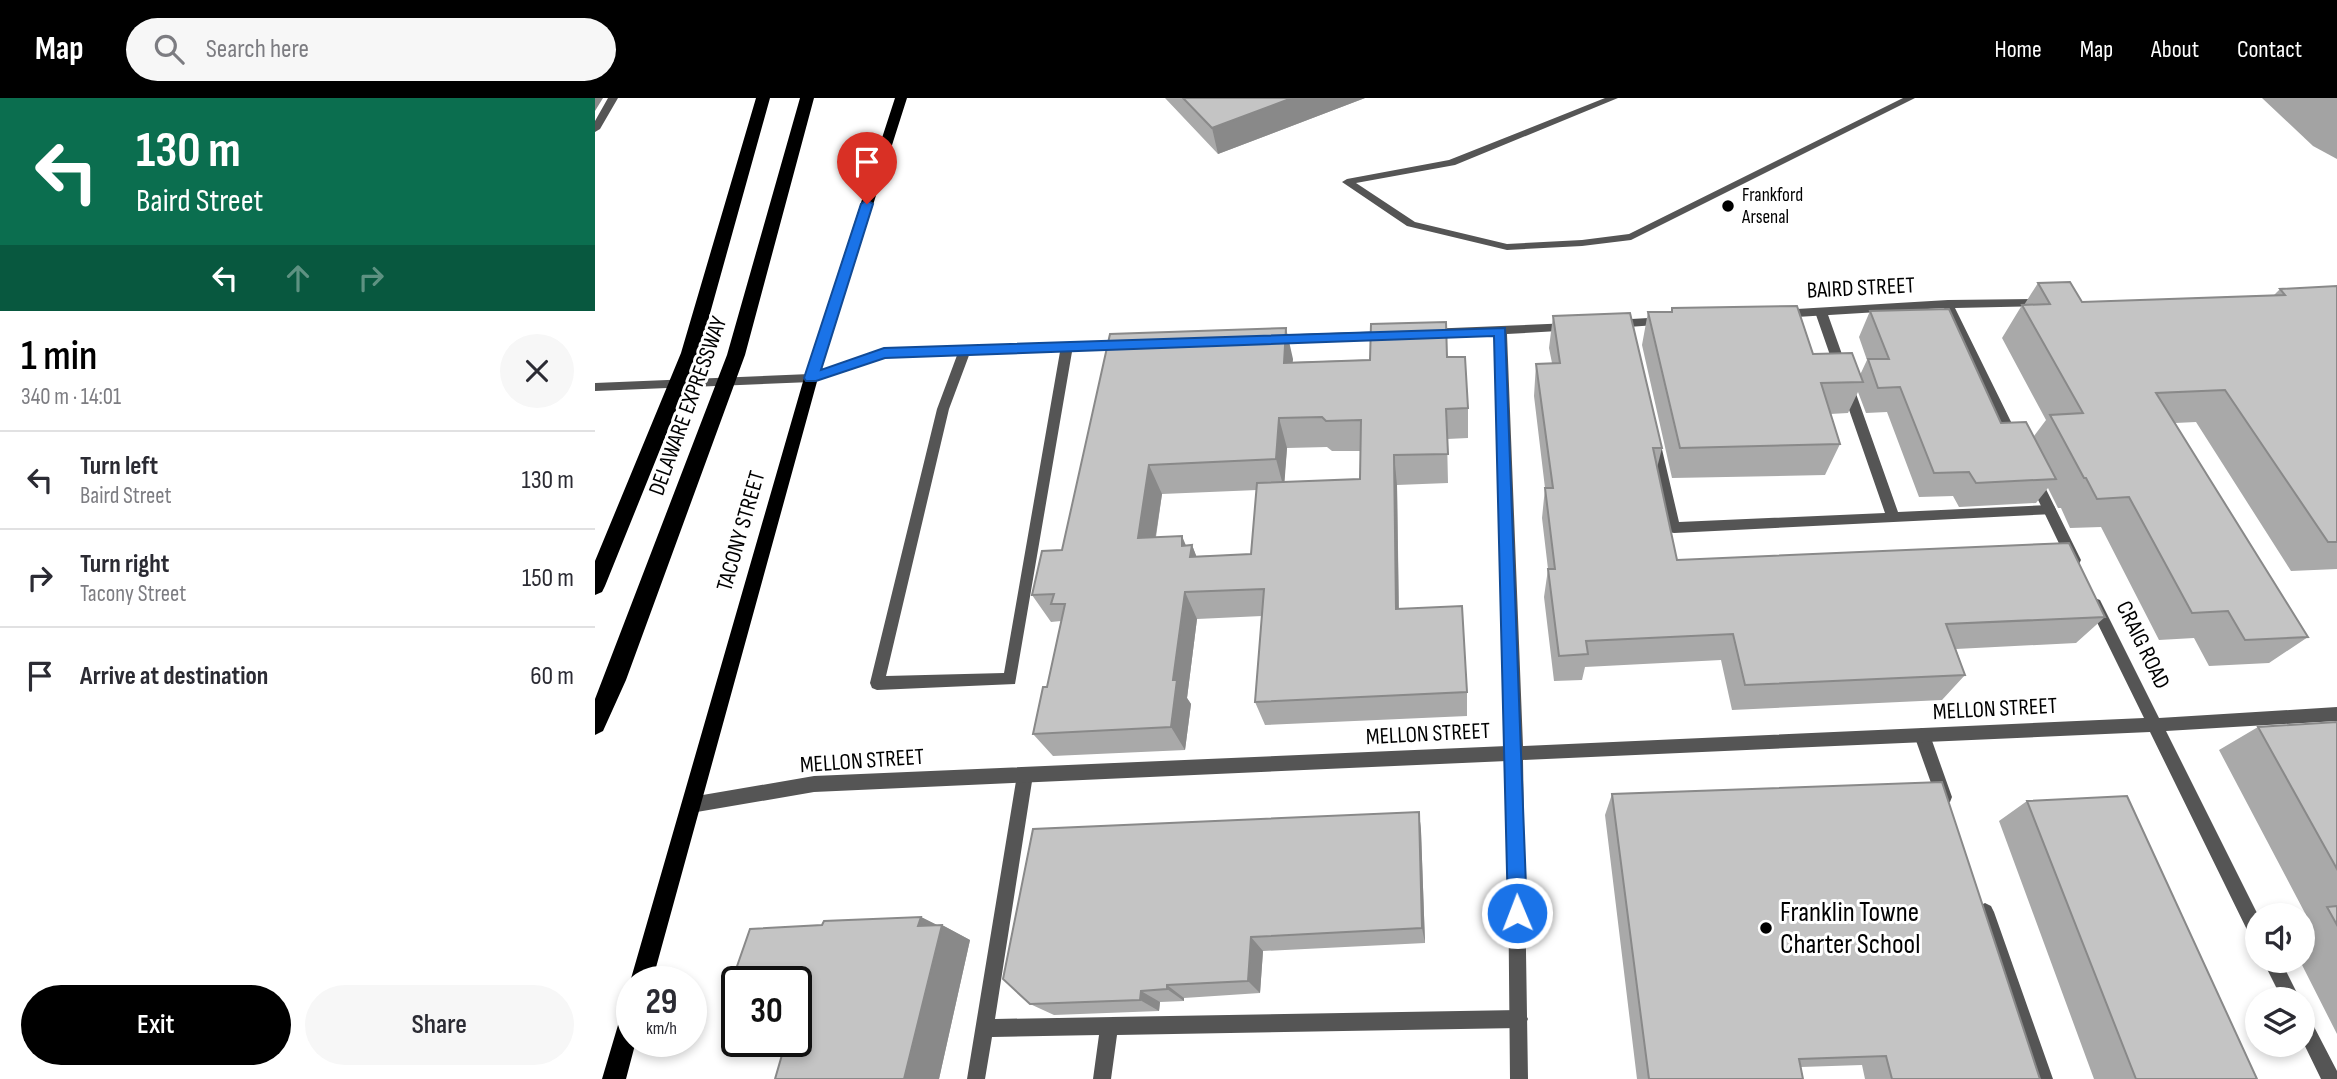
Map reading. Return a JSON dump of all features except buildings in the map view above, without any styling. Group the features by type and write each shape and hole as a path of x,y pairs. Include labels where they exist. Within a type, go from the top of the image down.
{"highway":[{"name":"DELAWARE EXPRESSWAY","path":"595,586 666,406 690,353 729,225 763,98"},
{"name":"DELAWARE EXPRESSWAY","path":"595,724 615,680 736,355 807,98"}],"main road":[{"name":"TACONY STREET","path":"645,966 811,378 901,98"},
{"path":"614,1079 620,1057"}],"street":[{"path":"595,129 613,98"},
{"path":"1613,98 1451,163 1347,182 1412,224 1507,247 1631,237 1910,98"},
{"name":"BAIRD STREET","path":"1766,315 1948,304 2056,303"},
{"path":"1948,304 2078,570"},
{"path":"1821,312 1894,518"},
{"path":"1418,334 1596,325 1630,330 1683,320"},
{"path":"1501,331 1515,753 1519,1079"},
{"path":"1252,340 1404,334"},
{"path":"595,387 811,378 884,353 1142,344"},
{"path":"965,350 943,409 877,683 1010,679 1067,346"},
{"path":"1651,426 1674,528 2049,510"},
{"name":"CRAIG ROAD","path":"2090,594 2245,908"},
{"name":"MELLON STREET","path":"691,804 814,784 2155,725 2337,714"},
{"path":"1922,735 1949,812"},
{"path":"976,1079 1025,775"},
{"path":"1981,901 2044,1079"},
{"path":"984,1028 1519,1019"},
{"path":"1102,1079 1109,1026"},
{"path":"2315,1047 2331,1079"}],"shaded area":[{"path":"2262,98 2337,98 2337,159 2313,146"}],"place":[{"name":"Frankford Arsenal","path":"1728,206"},
{"name":"Franklin Towne Charter School","path":"1766,928"}],"route":[{"path":"867,204 811,378 884,353 1501,331 1515,753 1517,913"}]}
